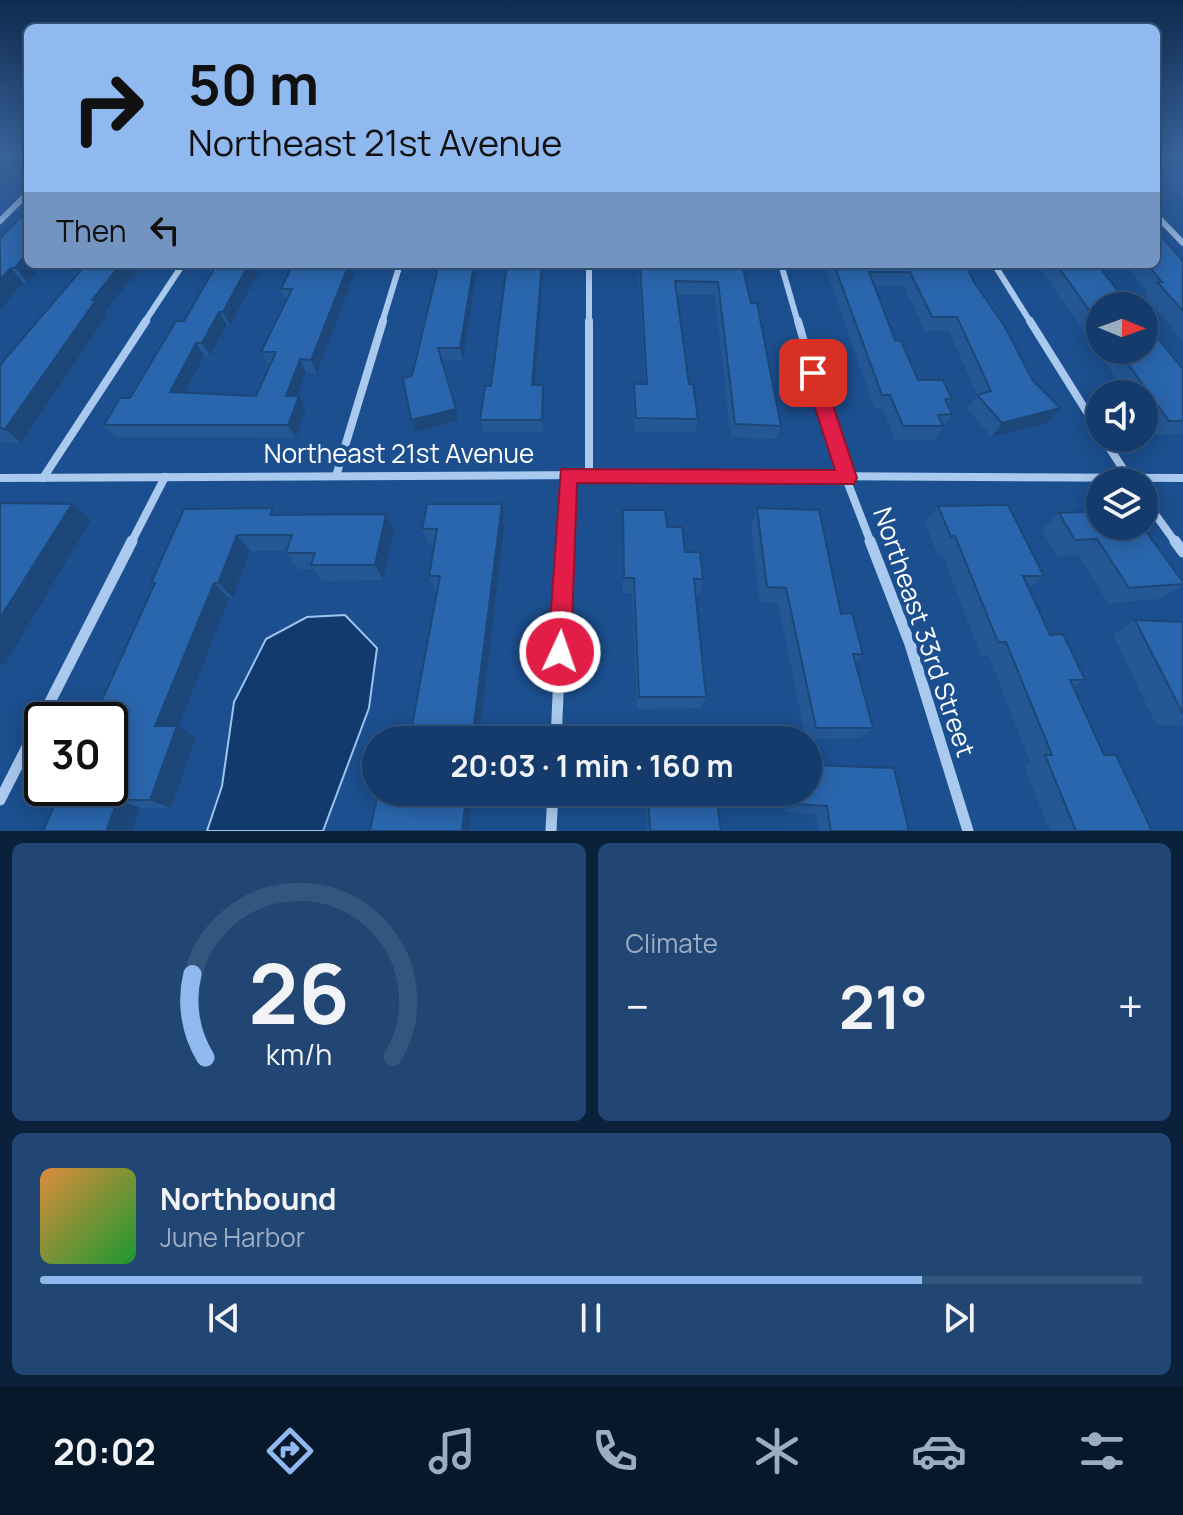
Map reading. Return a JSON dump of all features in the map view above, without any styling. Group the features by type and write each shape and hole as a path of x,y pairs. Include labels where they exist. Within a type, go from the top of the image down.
{"street":[{"path":"0,221 24,197"},
{"path":"1160,219 1183,243"},
{"path":"43,478 180,268"},
{"path":"336,476 399,268"},
{"path":"589,268 589,475"},
{"name":"Northeast 33rd Street","path":"782,268 837,455 910,644 968,831"},
{"path":"997,268 1086,411"},
{"path":"557,726 568,475"},
{"name":"Northeast 21st Avenue","path":"0,478 589,475 1086,480"},
{"path":"0,800 165,477"},
{"name":"Northeast 21st Avenue","path":"1158,479 1183,478"},
{"path":"1158,518 1183,552"},
{"path":"551,831 552,806"}],"water":[{"path":"345,615 377,648 369,708 323,831 207,831 222,786 234,702 266,639 307,617"}],"building":[{"path":"24,214 24,257 0,280 0,238"},
{"path":"1160,235 1183,261 1183,311 1157,282 1162,282 1150,268 1160,268"},
{"path":"118,268 92,300 96,300 5,429 0,428 0,365 81,270 70,270"},
{"path":"247,268 202,343 196,343 170,392 256,396 276,352 261,352 292,289 281,289 291,268 347,268 311,360 300,359 286,396 299,396 288,425 104,425 120,398 130,398 176,321 184,321 214,269 209,269"},
{"path":"438,268 473,268 460,348 438,348 456,409 411,420 403,378 412,376"},
{"path":"506,268 542,268 532,385 543,385 542,420 480,420 485,386 491,386"},
{"path":"640,268 743,268 751,303 757,303 781,426 735,424 718,282 675,281 689,384 693,384 698,419 636,418 634,384 647,384"},
{"path":"835,268 967,268 1005,327 1033,381 1060,408 1002,423 977,395 991,391 957,317 932,317 910,272 869,272 895,340 901,341 918,380 943,380 952,399 945,399 952,414 938,415 943,426 903,426 890,395 882,395"},
{"path":"1059,268 1100,268 1119,292 1086,292 1086,306"},
{"path":"1158,338 1183,369 1183,421 1169,421 1158,406 1158,380 1140,380 1128,364 1158,364"},
{"path":"0,503 72,504 0,618"},
{"path":"427,504 502,504 474,726 412,726 440,576 429,576 437,529 422,529"},
{"path":"1008,505 1044,576 1023,576 1050,635 1063,634 1085,680 1070,680 1104,755 1116,755 1152,831 1076,831 1045,755 1052,755 1006,642 998,642 955,536 951,537 938,506"},
{"path":"273,508 270,515 386,514 375,565 311,565 315,553 286,553 292,535 237,535 155,726 177,726 150,800 128,800 128,702 101,702 155,583 151,583 184,509"},
{"path":"757,508 819,510 841,614 852,613 863,654 853,654 873,728 816,726 786,588 767,587"},
{"path":"623,510 665,510 667,527 682,527 685,552 700,552 703,579 694,579 706,697 639,697 634,578 624,578"},
{"path":"1086,512 1086,540 1075,540 1059,513"},
{"path":"1098,540 1152,540 1183,582 1129,588"},
{"path":"1135,620 1183,622 1183,714"},
{"path":"822,765 894,768 909,831 831,831 827,806 822,806"},
{"path":"54,806 116,806 106,831 43,831"},
{"path":"375,806 465,806 462,831 370,831"},
{"path":"649,806 718,806 721,831 650,831"}],"route":[{"path":"560,652 568,475 847,478 837,455 813,373"}]}
